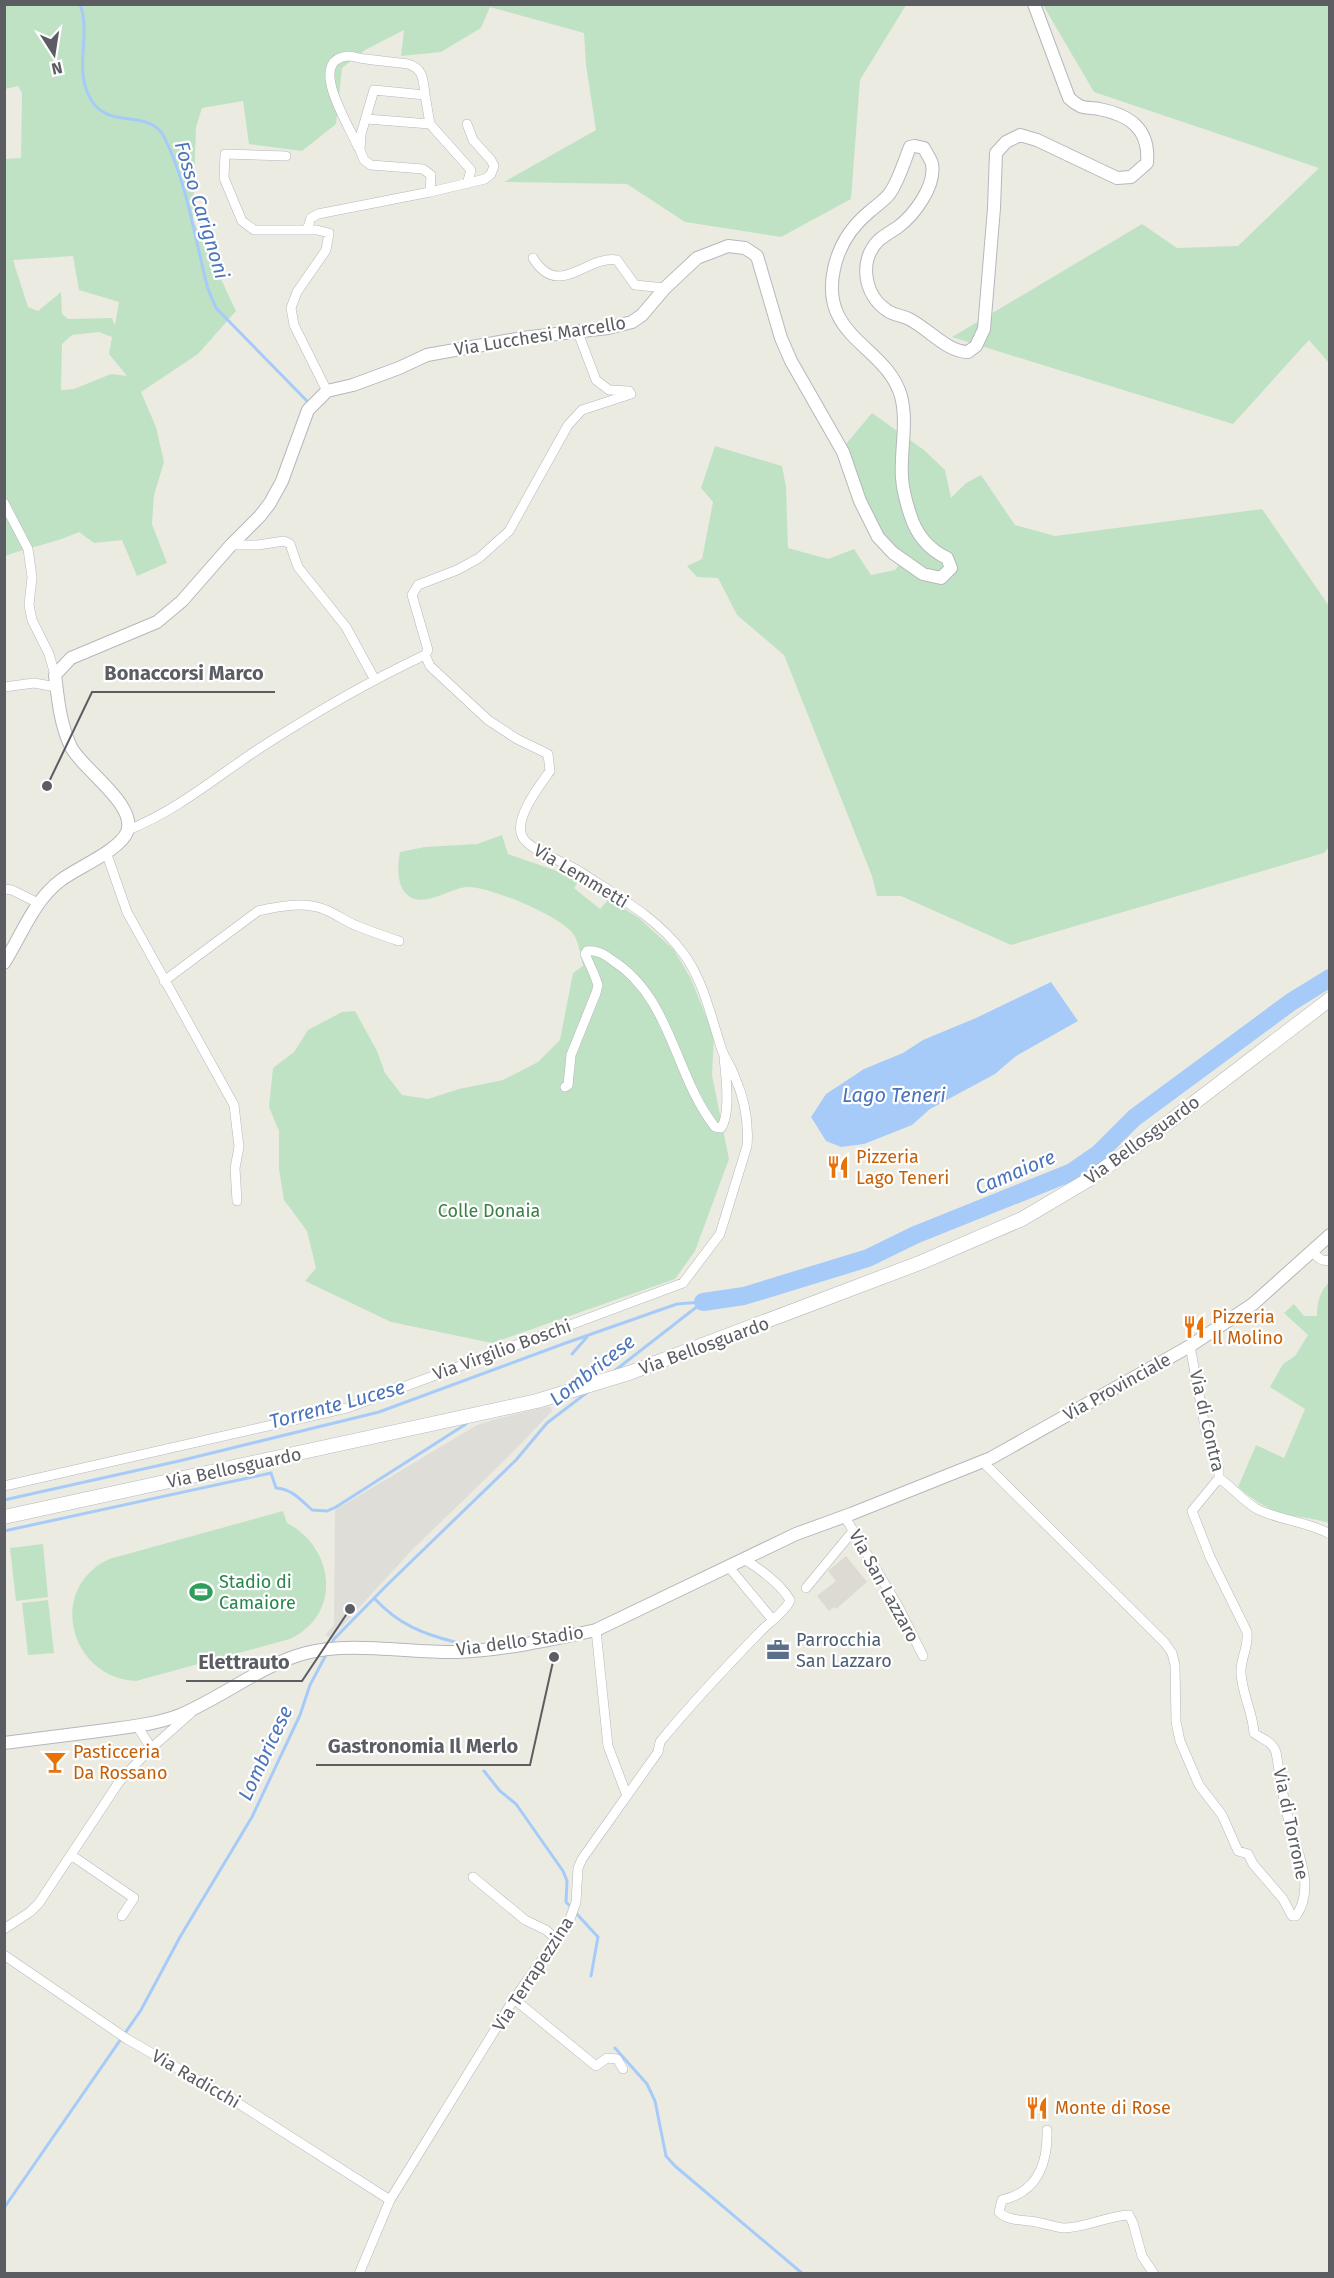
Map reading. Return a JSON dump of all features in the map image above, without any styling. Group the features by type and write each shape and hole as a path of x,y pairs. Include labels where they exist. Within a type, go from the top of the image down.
{"main road":[{"name":"Via Bellosguardo","path":"4,1517 537,1401 584,1388 922,1262 1022,1219 1088,1180 1169,1122 1329,999"}],"street":[{"name":"Via Lucchesi Marcello","path":"327,391 353,385 427,355 577,330 608,328 632,322 642,315 665,288 697,258 728,246 745,248 757,256 781,338 791,361 843,452 860,501 878,537 893,553 922,574 941,578 951,568 947,558 937,553 921,538 914,528 905,500 902,477 904,423 902,399 896,384 856,341 836,310 832,297 834,270 841,246 850,230 889,195 910,147 924,148 932,165 930,180 918,208 900,226 878,241 867,259 866,280 877,303 889,312 925,328 958,352 969,352 976,346 984,329 996,153 1006,142 1020,135 1037,140 1117,178 1131,177 1140,172 1147,163 1148,151 1145,138 1127,118 1099,109 1082,107 1069,98 1034,4"},
{"path":"430,192 430,175 423,169 371,165 364,159 328,77 331,67 338,59 348,56 417,67 423,75 430,124 471,170 468,184"},
{"path":"360,150 361,134 374,90 425,95"},
{"path":"367,119 430,124"},
{"path":"307,230 311,218 318,214 485,179 491,174 494,166 472,140 467,124"},
{"path":"4,687 55,681 72,658 157,622 182,601 260,516 282,481 308,410 327,391 294,325 291,309 297,292 326,250 329,233 307,230 255,230 242,221 224,178 225,154 286,156"},
{"path":"532,258 539,268 553,276 579,271 607,258 617,260 635,285 665,288"},
{"path":"128,830 161,816 257,751 393,669 425,655 428,650 412,595 418,585 457,570 479,558 509,531 568,425 582,410 631,394 629,391 609,390 596,380 577,330"},
{"path":"4,503 28,549 32,577 29,605 32,620 49,654 56,698 72,750 120,804 127,817 128,830 124,837 106,852 60,881 38,903 4,963"},
{"path":"231,545 258,545 284,541 290,544 298,567 346,627 375,681"},
{"name":"Via Lemmetti","path":"425,655 430,666 488,720 517,740 548,754 550,771 537,788 523,817 521,834 526,843 573,867 646,916 669,937 687,959 709,1008 723,1052 734,1073 744,1102 747,1146 720,1234 683,1283"},
{"path":"106,852 127,912 234,1106 239,1148 235,1168 237,1201"},
{"path":"4,889 12,890 38,903"},
{"path":"164,981 258,911 271,908 297,905 315,906 328,910 353,925 399,941"},
{"path":"565,1087 568,1085 570,1055 596,993 597,985 585,954 587,951 594,950 604,954 624,967 646,992 662,1016 696,1097 715,1127 721,1128 724,1124 727,1099 723,1052"},
{"name":"Via Provinciale","path":"982,1461 1190,1346 1253,1304 1329,1235"},
{"path":"1311,1252 1322,1260 1329,1261"},
{"name":"Via Virgilio Boschi","path":"4,1485 347,1408 683,1283"},
{"name":"Via di Contra","path":"1190,1346 1206,1432 1219,1469 1219,1478 1233,1487 1256,1509 1278,1518 1317,1527 1329,1534"},
{"name":"Via di Torrone","path":"982,1461 1165,1643 1172,1653 1175,1665 1176,1722 1180,1741 1199,1785 1222,1815 1238,1851 1248,1854 1253,1864 1283,1899 1293,1916 1296,1916 1305,1898 1298,1846 1289,1824 1276,1752 1266,1738 1254,1733 1241,1675 1247,1632 1210,1557 1192,1510 1219,1478"},
{"name":"Via dello Stadio","path":"4,1743 137,1726 178,1715 200,1706 252,1676 305,1653 342,1649 456,1652 552,1639 596,1630 796,1534 845,1517 982,1461"},
{"name":"Via San Lazzaro","path":"845,1517 898,1606 923,1656"},
{"path":"806,1588 853,1531"},
{"name":"Via Terrapezzina","path":"359,2274 390,2200 514,1999 572,1916 576,1902 578,1868 599,1834 658,1752 660,1742 701,1692 772,1619 789,1605 790,1600 759,1569 744,1559"},
{"path":"728,1566 772,1619"},
{"path":"596,1630 608,1746 627,1796"},
{"path":"4,1929 30,1912 39,1903 119,1782 148,1751 200,1706"},
{"path":"137,1726 148,1743 148,1751"},
{"path":"71,1855 134,1898 122,1916"},
{"path":"473,1877 525,1920 546,1930 556,1939"},
{"name":"Via Radicchi","path":"4,1955 111,2029 233,2100 390,2200"},
{"path":"514,1999 596,2067 607,2058 613,2058 617,2059 623,2069"},
{"path":"1047,2130 1048,2152 1042,2166 1030,2186 1002,2200 999,2211 1004,2216 1013,2219 1043,2222 1062,2228 1129,2215 1142,2256 1154,2274"}],"shaded area":[{"path":"550,1406 552,1411 413,1549 331,1638 325,1635 334,1625 335,1510 477,1425"},
{"path":"846,1556 867,1582 836,1609 834,1607 829,1611 817,1596 836,1581 828,1571"}],"green space":[{"path":"5,5 906,5 860,80 851,199 781,237 685,222 627,184 504,182 596,130 586,65 584,33 490,7 481,28 441,52 401,56 404,30 365,50 342,68 336,124 302,151 249,144 243,101 202,108 196,127 193,220 236,311 198,354 141,392 156,427 164,462 154,495 152,524 167,563 137,576 122,540 94,543 79,532 5,556 4,159 21,158 22,93 18,86 5,89","holes":["73,256 79,290 119,302 115,325 112,318 68,319 62,314 61,292 38,311 28,307 13,260","99,332 112,337 109,354 127,376 111,374 74,389 61,390 62,344 72,335"]},
{"path":"1043,5 1329,5 1329,363 1309,340 1233,424 952,337 1142,224 1177,248 1238,246 1319,168 1094,92"},
{"path":"872,413 924,450 945,470 951,498 966,483 981,475 1015,525 1055,536 1262,509 1329,606 1329,847 1324,853 1011,945 901,896 877,896 872,876 784,655 737,615 718,578 697,577 687,566 702,559 713,502 701,488 715,446 782,466 786,487 788,548 828,559 854,549 871,575 895,570 907,555 879,535 846,444"},
{"name":"Colle Donaia","path":"502,835 508,854 580,879 574,888 600,909 609,899 639,918 674,950 691,979 714,1036 712,1075 729,1159 695,1251 675,1279 492,1343 391,1322 305,1281 316,1268 307,1231 284,1200 279,1169 279,1131 269,1107 273,1068 294,1052 308,1030 342,1012 355,1011 377,1051 385,1073 402,1095 428,1099 459,1089 503,1080 538,1062 560,1040 573,973 583,966 576,938 567,928 541,911 490,891 466,887 425,900 418,900 407,895 400,884 398,864 400,852 425,847 477,844"},
{"path":"1329,1282 1329,1523 1274,1511 1238,1487 1256,1445 1284,1458 1305,1409 1270,1387 1283,1364 1295,1356 1308,1335 1284,1313 1294,1304 1304,1316 1317,1316 1320,1297"},
{"name":"Stadio di Camaiore","path":"283,1511 287,1523 303,1534 315,1548 323,1564 326,1581 325,1598 318,1614 307,1628 290,1639 136,1681 113,1676 95,1665 82,1649 74,1630 72,1610 77,1590 89,1573 109,1559"},
{"path":"43,1544 48,1597 16,1601 10,1548"},
{"path":"48,1600 54,1653 28,1655 22,1603"}],"water":[{"name":"Lago Teneri","path":"1051,982 1078,1021 1016,1056 995,1074 930,1109 912,1125 864,1144 841,1147 826,1141 811,1117 826,1094 864,1069 903,1053 923,1040 976,1018"}],"waterway":[{"name":"Fosso Carignoni","path":"80,4 84,27 83,72 88,94 95,105 104,112 153,125 161,132 183,185 208,289 216,308 307,401"},
{"name":"Camaiore","path":"703,1302 744,1296 868,1258 915,1235 1072,1172 1098,1154 1134,1118 1291,1002 1330,978"},
{"name":"Torrente Lucese","path":"4,1500 179,1461 379,1412 677,1304 702,1302"},
{"name":"Lombricese","path":"613,1372 703,1302"},
{"path":"572,1354 587,1337"},
{"name":"Lombricese","path":"331,1645 334,1639 386,1586 516,1460 547,1423 589,1391"},
{"path":"4,1531 271,1473 276,1488 292,1493 312,1510 327,1511 466,1424"},
{"path":"375,1599 393,1615 412,1627 455,1642"},
{"name":"Lombricese","path":"4,2208 141,2010 180,1937 252,1817 300,1715 310,1685 327,1653"},
{"path":"484,1771 500,1791 516,1804 563,1871 567,1881 566,1902 571,1907"},
{"path":"575,1912 598,1937 591,1976"},
{"path":"615,2048 647,2084 655,2101 666,2156 803,2274"}],"place":[{"name":"Bonaccorsi Marco","path":"47,786"},
{"name":"Pizzeria Lago Teneri","path":"838,1167"},
{"name":"Pizzeria Il Molino","path":"1194,1327"},
{"name":"Stadio di Camaiore","path":"201,1592"},
{"name":"Elettrauto","path":"350,1609"},
{"name":"Parrocchia San Lazzaro","path":"778,1650"},
{"name":"Gastronomia Il Merlo","path":"554,1657"},
{"name":"Pasticceria Da Rossano","path":"55,1762"},
{"name":"Monte di Rose","path":"1037,2108"}]}
